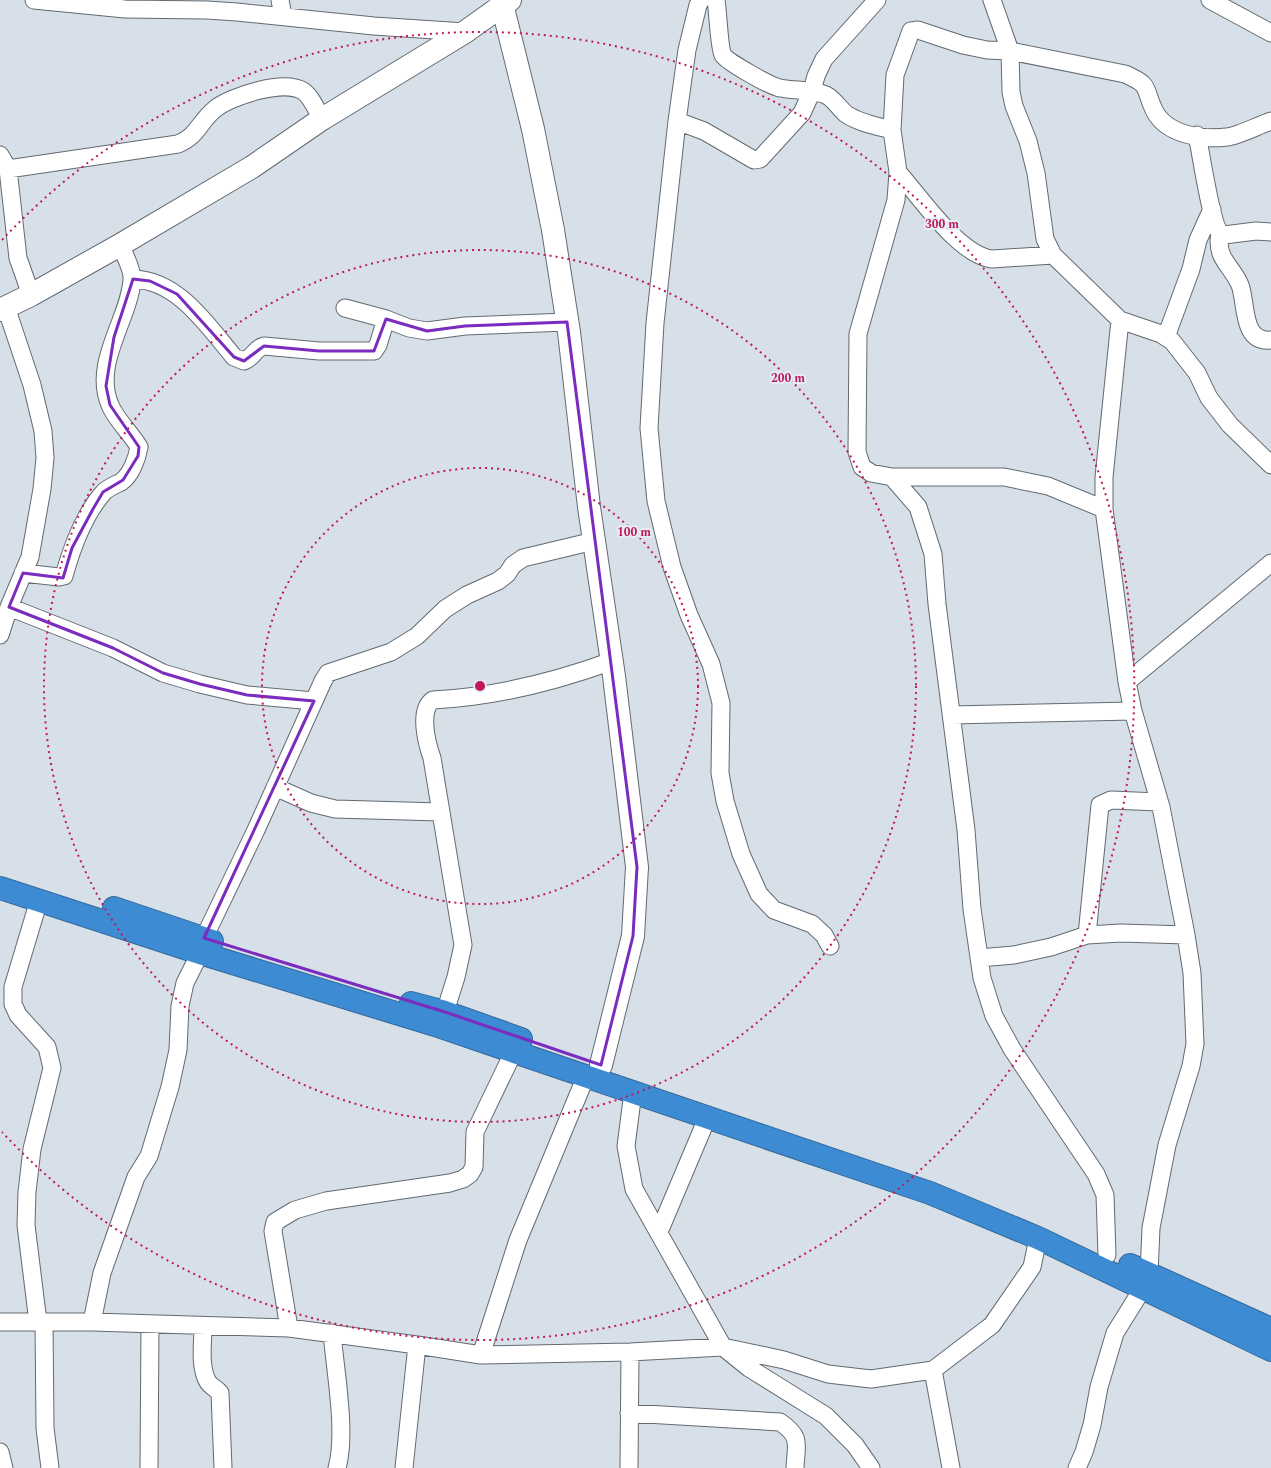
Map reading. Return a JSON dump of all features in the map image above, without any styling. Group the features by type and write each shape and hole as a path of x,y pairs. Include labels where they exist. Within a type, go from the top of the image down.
{"highway":[{"path":"0,872 158,930 513,1052 594,1071 633,1092 932,1186 1038,1238 1271,1329"},
{"path":"0,888 39,900 158,930"},
{"path":"202,945 445,1012 518,1038 594,1071 1044,1224 1107,1255 1146,1281 1271,1350"}],"street":[{"path":"34,0 125,9 207,10 282,8 374,26 465,32"},
{"path":"701,0 698,5 688,50 678,121 655,323 649,428 656,501 672,567 689,615 711,664 721,703 720,773 725,801 742,854 759,894 774,910 812,924 824,935 830,946"},
{"path":"716,0 719,18 720,45 723,55 772,87 812,91 826,96 846,114 859,120 892,130"},
{"path":"678,121 704,131 758,161 802,113 812,91 816,76 824,60 877,0"},
{"path":"992,0 1010,51 1011,92 1014,106 1028,142 1036,173 1045,239 1053,255 1120,320 1161,334 1172,341 1197,373 1209,398 1230,425 1271,465"},
{"path":"1210,0 1271,33"},
{"path":"0,635 5,614 30,557 41,496 44,452 43,431 32,385 3,308 31,295 120,245 252,167 322,119 465,32 505,2 553,230 567,322 594,541 612,661 634,833 637,867 637,890 633,936 594,1071 518,1240 481,1355"},
{"path":"1104,509 1048,486 1004,477 892,477 871,473 862,467 857,452 858,334 896,200 898,172 892,130 895,75 911,31 918,30 963,45 987,50 1010,51 1125,74 1141,81 1148,92 1153,109 1162,123 1177,132 1229,137 1271,121"},
{"path":"31,295 18,258 4,162 178,144 189,140 216,108 235,97 274,88 289,87 305,92 322,119"},
{"path":"1197,135 1216,228 1224,235 1256,231 1271,232"},
{"path":"898,172 918,194 941,224 971,252 982,258 992,259 1053,255"},
{"path":"1166,337 1191,269 1196,245 1212,209"},
{"path":"1220,233 1218,243 1220,254 1240,286 1248,327 1254,336 1271,340"},
{"path":"23,573 60,577 64,576 72,548 93,508 103,492 123,480 138,456 139,448 110,405 106,386 107,366 114,336 132,279 120,245"},
{"path":"132,279 150,281 177,294 234,356 244,361 248,360 259,347 264,346 312,351 374,351 378,345 386,319"},
{"path":"345,308 386,319 409,328 427,331 465,326 567,322"},
{"path":"1077,1468 1090,1432 1099,1387 1115,1333 1146,1281 1151,1228 1167,1145 1191,1066 1195,1044 1192,973 1186,935 1159,802 1133,711 1104,509 1104,477 1120,320"},
{"path":"892,477 918,507 933,554 937,604 966,830 972,910 982,978 994,1016 1012,1049 1057,1115 1099,1181 1105,1195 1107,1255"},
{"path":"92,1322 102,1273 136,1177 149,1156 170,1087 178,1050 180,1006 184,983 328,673 391,652 418,636 445,609 467,595 498,582 507,574 513,565 523,558 594,541"},
{"path":"1128,682 1271,563"},
{"path":"5,614 113,648 163,673 200,684 248,695 314,701"},
{"path":"445,1012 456,977 463,945 432,758 425,734 426,710 428,704 433,700 477,696 540,684 571,676 612,661"},
{"path":"952,715 1133,711"},
{"path":"275,787 311,803 335,809 440,812"},
{"path":"1087,935 1100,805 1111,800 1159,802"},
{"path":"39,900 13,987 13,1004 18,1016 47,1047 52,1068 32,1148 27,1192 26,1225 41,1322 45,1428 50,1468"},
{"path":"979,958 1014,955 1050,947 1087,935 1121,933 1186,935"},
{"path":"289,1328 273,1231 275,1222 295,1210 326,1202 450,1183 463,1179 470,1174 474,1167 475,1132 513,1052"},
{"path":"633,1092 626,1146 634,1189 723,1347 749,1368 826,1416 855,1445 871,1468"},
{"path":"659,1232 708,1116"},
{"path":"0,1322 92,1322 289,1328 417,1344 481,1355 630,1352 723,1347 784,1360 828,1374 871,1379 933,1370 992,1325 1032,1267 1038,1238"},
{"path":"149,1468 150,1324"},
{"path":"203,1326 204,1373 210,1386 216,1388 220,1393 223,1468"},
{"path":"332,1333 339,1411 341,1456 338,1468"},
{"path":"404,1468 417,1344"},
{"path":"629,1468 630,1352"},
{"path":"933,1370 950,1468"},
{"path":"629,1413 780,1422 791,1429 796,1438 794,1468"},
{"path":"0,1452 4,1468"}],"highlighted area":[{"path":"133,279 150,281 177,294 234,357 244,361 264,346 319,351 374,351 386,319 427,331 465,326 567,322 637,867 633,936 601,1065 445,1012 204,938 314,701 247,695 200,684 163,673 113,648 9,607 23,573 63,578 72,548 103,492 123,480 138,456 139,447 110,405 106,386 114,337"}]}
